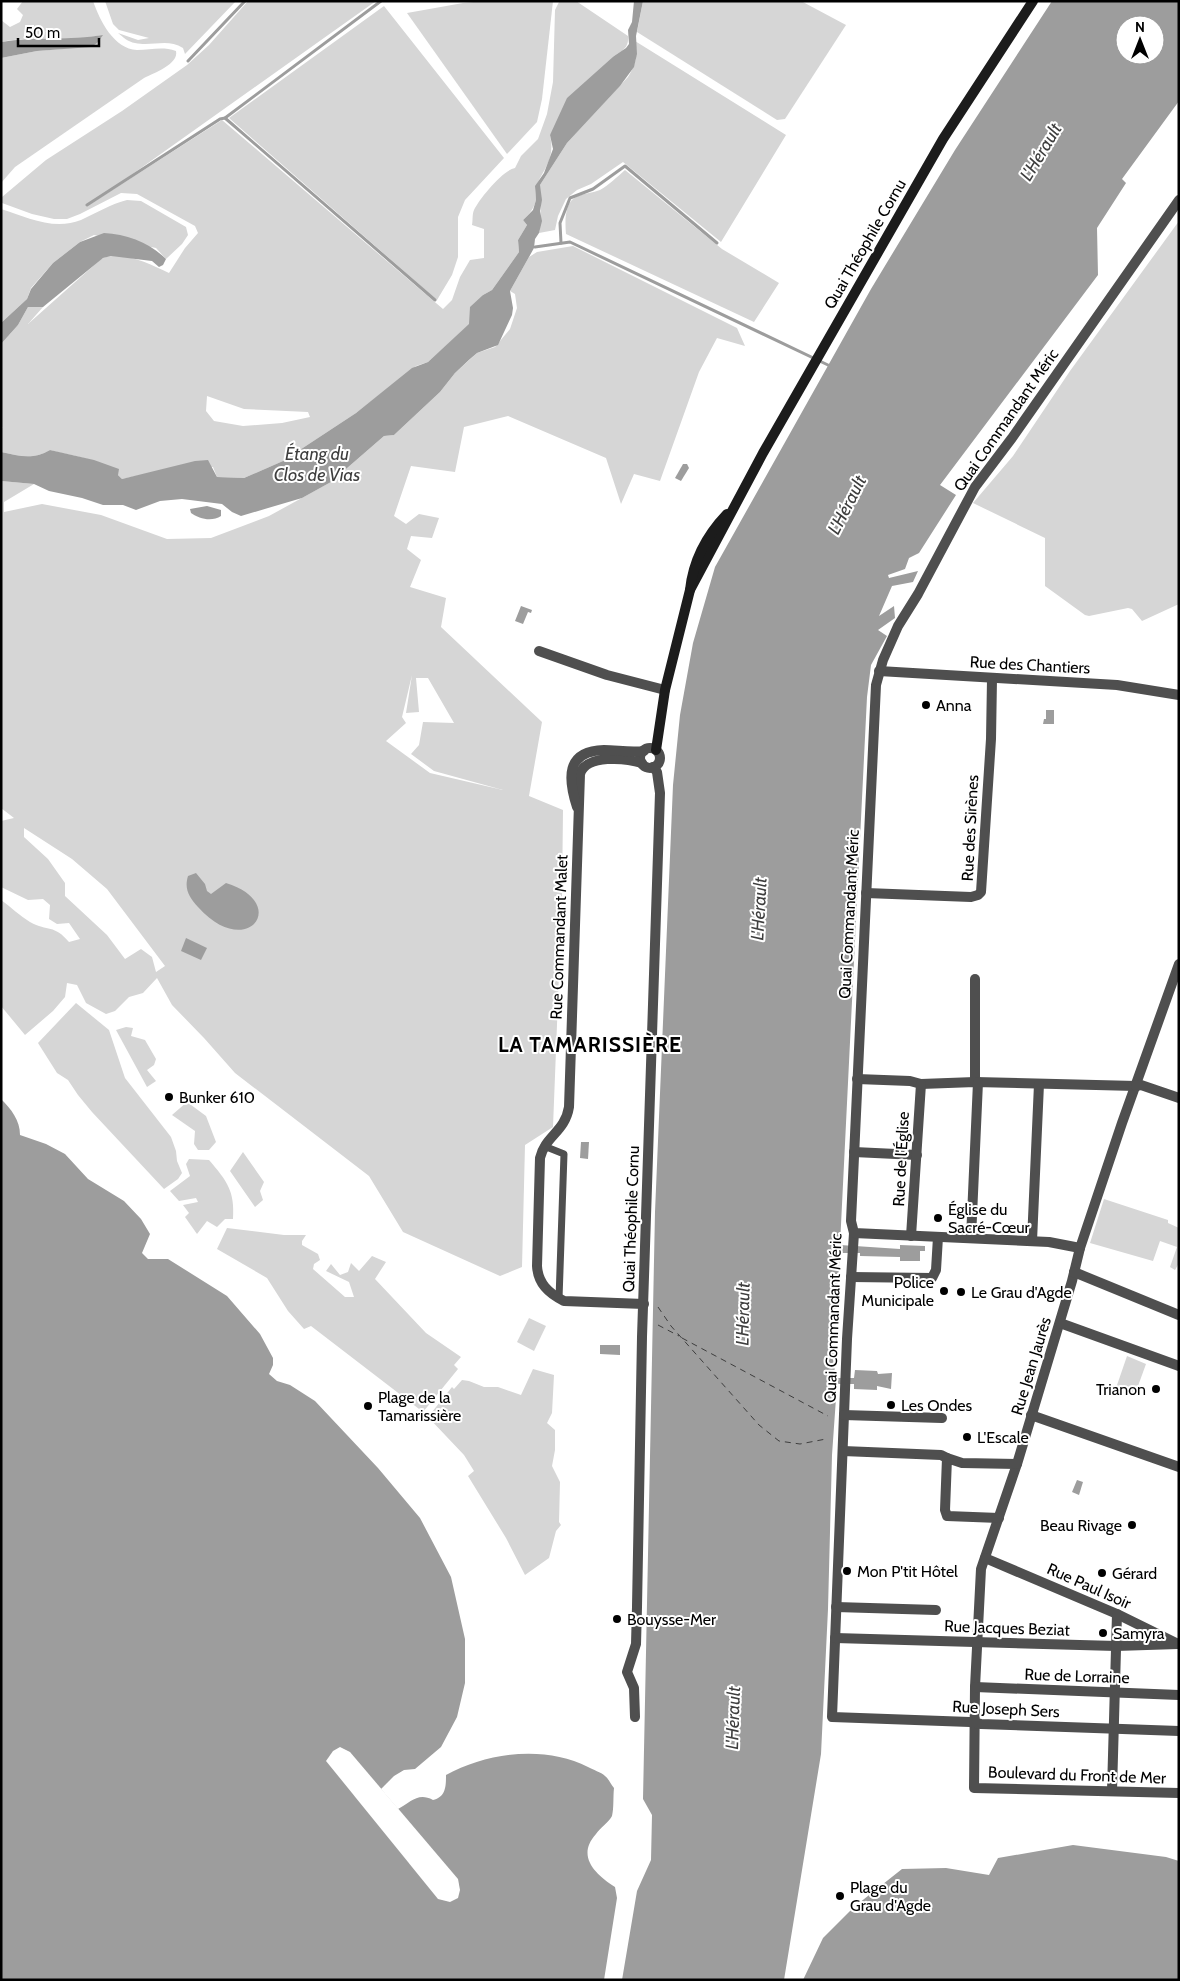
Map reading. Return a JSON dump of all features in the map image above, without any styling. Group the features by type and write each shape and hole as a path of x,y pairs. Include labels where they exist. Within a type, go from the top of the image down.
{"main road":[{"name":"Quai Théophile Cornu","path":"656,750 665,690 692,576 712,530 733,508 942,139 1033,1"}],"street":[{"name":"Quai Commandant Méric","path":"832,1717 845,1387 853,1255 851,1221 856,1079 876,685 898,626 918,594 975,487 1012,438 1179,200"},
{"path":"539,651 608,675 665,690"},
{"name":"Rue des Chantiers","path":"880,671 1118,685 1179,695"},
{"name":"Rue des Sirènes","path":"866,892 971,896 980,894 982,889 987,803 992,679"},
{"path":"650,748 656,750 660,758 658,764 653,767 647,767 640,758 644,751 650,748"},
{"name":"Rue Commandant Malet","path":"578,811 572,793 570,774 574,762 588,752 602,750 644,751"},
{"name":"Rue Commandant Malet","path":"544,1146 564,1124 569,1108 580,774 586,764 602,760 642,763"},
{"name":"Quai Théophile Cornu","path":"635,1718 634,1688 628,1672 636,1644 644,1304 660,793 657,772 653,767"},
{"name":"Rue Jean Jaurès","path":"974,1788 975,1687 980,1577 1060,1323 1080,1248 1179,964"},
{"path":"971,1238 976,1082 975,978"},
{"path":"856,1079 910,1081 920,1084 976,1082 1141,1086 1179,1098"},
{"name":"Rue de l'Église","path":"911,1236 920,1084"},
{"path":"1032,1241 1039,1084"},
{"path":"559,1299 564,1154 544,1146 540,1158 537,1266 538,1277 541,1283 548,1292 559,1299 570,1302 644,1304"},
{"path":"854,1152 917,1154"},
{"path":"853,1239 911,1236 971,1238 1049,1242 1080,1248"},
{"path":"851,1278 932,1278 936,1270 938,1237"},
{"path":"1074,1272 1179,1315"},
{"path":"1060,1323 1179,1366"},
{"path":"844,1415 942,1418"},
{"path":"1032,1415 1179,1467"},
{"path":"843,1451 941,1454 962,1463 1017,1464"},
{"path":"947,1458 947,1516 999,1518"},
{"name":"Rue Paul Isoir","path":"985,1558 1117,1614 1178,1644"},
{"path":"836,1607 936,1610"},
{"path":"1112,1791 1117,1614"},
{"name":"Rue Jacques Beziat","path":"835,1638 1116,1646 1178,1644"},
{"name":"Rue de Lorraine","path":"975,1687 1179,1694"},
{"name":"Rue Joseph Sers","path":"832,1717 1179,1731"},
{"name":"Boulevard du Front de Mer","path":"974,1788 1179,1793"}],"shaded area":[{"path":"23,1 93,1 109,33 121,45 137,50 161,48 176,51 176,56 165,68 144,78 15,167 1,183 1,58 37,51 62,49 102,35 1,42 1,20 10,27 20,22 23,15 17,9"},
{"path":"105,1 236,1 185,54 183,48 177,45 165,43 141,44 126,39 118,33 138,40 149,38 119,30 113,24"},
{"path":"248,1 376,1 89,205 222,120 443,309 452,300 460,277 470,260 484,258 484,229 472,225 474,210 492,185 504,174 515,168 521,156 538,139 547,114 553,82 555,10 559,2 576,1 628,36 625,48 614,56 550,135 550,155 536,186 534,206 523,220 527,225 518,240 519,252 492,290 483,295 470,324 428,362 416,366 356,413 283,461 244,478 217,477 213,467 174,468 122,479 115,472 98,462 50,450 32,456 20,456 1,452 1,428 3,428 1,427 1,344 18,325 28,307 43,307 28,324 101,259 109,256 135,259 169,273 185,248 198,233 195,226 137,194 121,193 67,219 54,219 32,214 2,203 2,197 46,160 122,111 187,65 209,45","holes":["207,396 244,409 308,412 310,417 282,423 243,426 214,421 206,411"]},
{"path":"485,1 553,1 542,99 537,122 507,154 407,13"},
{"path":"643,1 801,1 846,25 785,119 777,120 637,32"},
{"path":"384,6 504,158 465,200 458,217 458,257 452,275 437,300 229,118"},
{"path":"635,41 786,135 721,242 623,162 591,184 577,190 566,199 558,216 555,230 539,233 541,215 540,185 567,143 628,77 636,59"},
{"path":"625,170 722,249 779,283 754,322 566,234 566,212 570,202 581,195 600,190"},
{"path":"127,200 141,201 186,227 188,235 182,244 166,259 156,248 94,235 80,242 53,263 31,288 27,299 1,323 1,209 40,222 61,224 81,220 109,206"},
{"path":"1179,221 1179,604 1142,621 1132,609 1128,608 1089,616 1045,586 1045,538 973,503 1013,456 1070,371"},
{"name":"LA TAMARISSIÈRE","path":"573,246 737,328 745,346 717,338 699,372 660,481 634,474 621,504 606,458 508,416 464,427 455,472 411,466 394,516 406,524 419,514 439,518 432,538 411,536 407,549 421,560 410,587 446,598 441,627 542,722 529,796 563,810 562,897 553,1127 525,1145 522,1267 500,1276 403,1232 369,1176 235,1073 172,1005 157,978 143,993 129,997 115,1011 106,1014 86,1003 77,985 67,983 65,997 53,1011 25,1035 1,1006 1,900 30,922 55,930 69,942 80,939 69,923 57,924 49,919 50,905 43,899 28,900 1,887 1,821 14,818 1,808 1,481 34,484 4,502 4,512 42,504 101,515 167,539 211,538 269,516 331,482 384,436 394,435 440,392 455,373 477,353 495,347 510,329 517,308 515,294 510,291 529,257 537,252","holes":["412,675 406,713 419,712 416,678 428,678 454,723 423,722 419,745 411,754 434,771 503,790 430,773 386,741 406,723 402,717","24,828 72,859 107,889 165,966 156,972 152,957 141,949 125,959 107,935 65,896 65,883 48,859 24,837"]},
{"path":"76,1003 109,1030 125,1078 171,1137 182,1173 178,1179 164,1189 92,1112 68,1080 57,1073 38,1043"},
{"path":"126,1027 133,1028 131,1036 145,1040 156,1059 154,1065 147,1070 156,1081 147,1087 116,1030"},
{"path":"187,1102 206,1116 216,1142 209,1150 198,1150 194,1144 195,1131 172,1115"},
{"path":"243,1152 264,1182 260,1191 263,1200 255,1207 230,1171"},
{"path":"189,1159 209,1160 221,1174 233,1201 233,1219 225,1219 217,1227 207,1221 197,1234 185,1217 189,1213 183,1205 198,1202 196,1198 179,1201 170,1191 190,1176 186,1164"},
{"path":"1104,1199 1168,1220 1168,1223 1179,1228 1179,1263 1175,1270 1170,1267 1177,1247 1160,1241 1153,1261 1090,1243"},
{"path":"227,1228 284,1235 306,1235 302,1245 318,1254 320,1260 314,1264 313,1269 345,1297 354,1297 349,1282 326,1271 331,1264 340,1275 348,1272 351,1263 359,1271 372,1256 386,1262 375,1279 426,1333 461,1357 454,1365 458,1369 423,1412 311,1326 304,1329 288,1311 267,1278 217,1249"},
{"path":"529,1318 546,1326 534,1351 517,1342"},
{"path":"1127,1356 1146,1364 1134,1397 1115,1391"},
{"path":"533,1369 554,1375 552,1413 547,1423 555,1430 555,1450 552,1466 560,1482 559,1522 561,1525 556,1531 549,1558 525,1575 506,1538 468,1476 474,1471 464,1455 428,1417 452,1387 454,1389 462,1380 484,1387 498,1387 521,1395"}],"water":[{"name":"Étang du Clos de Vias","path":"634,1 643,1 636,36 637,54 634,67 620,86 567,143 540,185 542,221 539,233 535,239 534,248 510,291 513,308 512,315 498,345 477,353 470,359 455,373 440,392 394,435 384,436 331,482 302,498 241,516 222,504 182,499 160,501 136,510 123,505 103,505 82,498 49,491 34,484 1,481 1,452 20,456 32,456 50,450 94,460 119,469 118,475 122,479 195,461 208,460 217,477 244,478 283,461 356,413 412,368 428,362 469,324 470,307 483,295 492,290 519,252 518,240 527,225 523,220 533,210 536,200 535,186 544,173 553,149 550,135 567,98 629,44 628,30 632,22"},
{"name":"L'Hérault","path":"1052,1 1179,1 1179,101 1122,179 1126,183 1097,228 1098,275 940,485 956,495 919,553 909,558 905,569 888,575 889,578 918,571 913,582 892,586 879,616 894,606 895,618 878,630 887,636 871,665 867,697 840,1245 900,1249 900,1245 925,1246 925,1251 920,1251 920,1261 900,1261 900,1257 860,1256 860,1253 840,1253 833,1359 835,1372 838,1378 854,1378 855,1370 877,1371 878,1374 892,1373 891,1389 877,1386 877,1390 854,1389 854,1384 837,1384 832,1455 828,1609 821,1754 784,1980 622,1980 637,1891 651,1860 652,1815 643,1799 655,1212 673,785 680,715 693,643 715,567 871,289 955,150"},
{"path":"103,35 91,47 37,51 1,58 1,42"},
{"path":"104,233 138,240 153,248 166,259 163,265 159,267 152,261 111,256 103,258 43,307 28,307 18,325 1,344 1,323 27,299 31,289 53,263 80,242"},
{"path":"683,464 687,464 689,468 681,481 675,478"},
{"path":"207,506 221,510 221,516 214,519 206,519 191,513 190,509"},
{"path":"521,606 532,610 531,613 528,612 523,624 515,621"},
{"path":"1046,710 1054,710 1054,724 1043,724 1044,719 1046,719"},
{"path":"196,873 205,884 207,891 211,894 226,883 245,892 256,903 259,914 255,923 246,929 232,929 216,923 198,907 188,893 188,876"},
{"path":"186,938 207,948 201,960 181,951"},
{"path":"1,1099 14,1115 20,1135 46,1144 65,1154 88,1179 124,1201 141,1219 150,1234 142,1253 148,1259 168,1259 227,1296 260,1334 273,1358 273,1365 269,1374 277,1381 290,1385 315,1401 378,1468 420,1518 451,1577 465,1639 465,1683 457,1717 441,1747 415,1769 404,1770 394,1776 381,1789 398,1809 419,1797 437,1799 443,1794 446,1775 462,1767 480,1761 517,1754 554,1756 571,1760 601,1773 609,1780 614,1788 612,1816 590,1842 588,1850 590,1864 615,1887 617,1898 604,1980 1,1980"},
{"path":"581,1142 589,1142 588,1159 580,1158"},
{"path":"600,1345 620,1345 620,1355 600,1354"},
{"path":"1077,1480 1083,1482 1079,1495 1072,1492"},
{"path":"1073,1845 1166,1857 1179,1861 1179,1980 803,1980 823,1938 854,1907 902,1869 946,1868 989,1875 998,1858"}],"pier":[{"path":"340,1747 350,1752 458,1879 460,1890 458,1898 450,1902 438,1899 326,1761 333,1751"}],"waterway":[{"path":"188,61 245,1"},
{"path":"87,205 220,119 225,118 381,1"},
{"path":"225,118 435,300"},
{"path":"561,243 560,223 570,198 593,189 625,166 717,243"},
{"path":"535,247 570,242 828,365"}],"ferry route":[{"path":"658,1307 671,1326 759,1425 779,1441 800,1444 826,1439"},
{"path":"658,1325 679,1336"},
{"path":"682,1338 828,1416"}],"place":[{"name":"Anna","path":"926,705"},
{"name":"Bunker 610","path":"169,1097"},
{"name":"Église du Sacré-Cœur","path":"938,1218"},
{"name":"Police Municipale","path":"944,1291"},
{"name":"Le Grau d'Agde","path":"961,1292"},
{"name":"Trianon","path":"1156,1389"},
{"name":"Les Ondes","path":"891,1405"},
{"name":"Plage de la Tamarissière","path":"368,1406"},
{"name":"L'Escale","path":"967,1437"},
{"name":"Beau Rivage","path":"1132,1525"},
{"name":"Mon P'tit Hôtel","path":"847,1571"},
{"name":"Gérard","path":"1102,1573"},
{"name":"Bouysse-Mer","path":"617,1619"},
{"name":"Samyra","path":"1103,1633"},
{"name":"Plage du Grau d'Agde","path":"840,1896"}],"district":[{"name":"LA TAMARISSIÈRE","path":"590,1044"}]}
